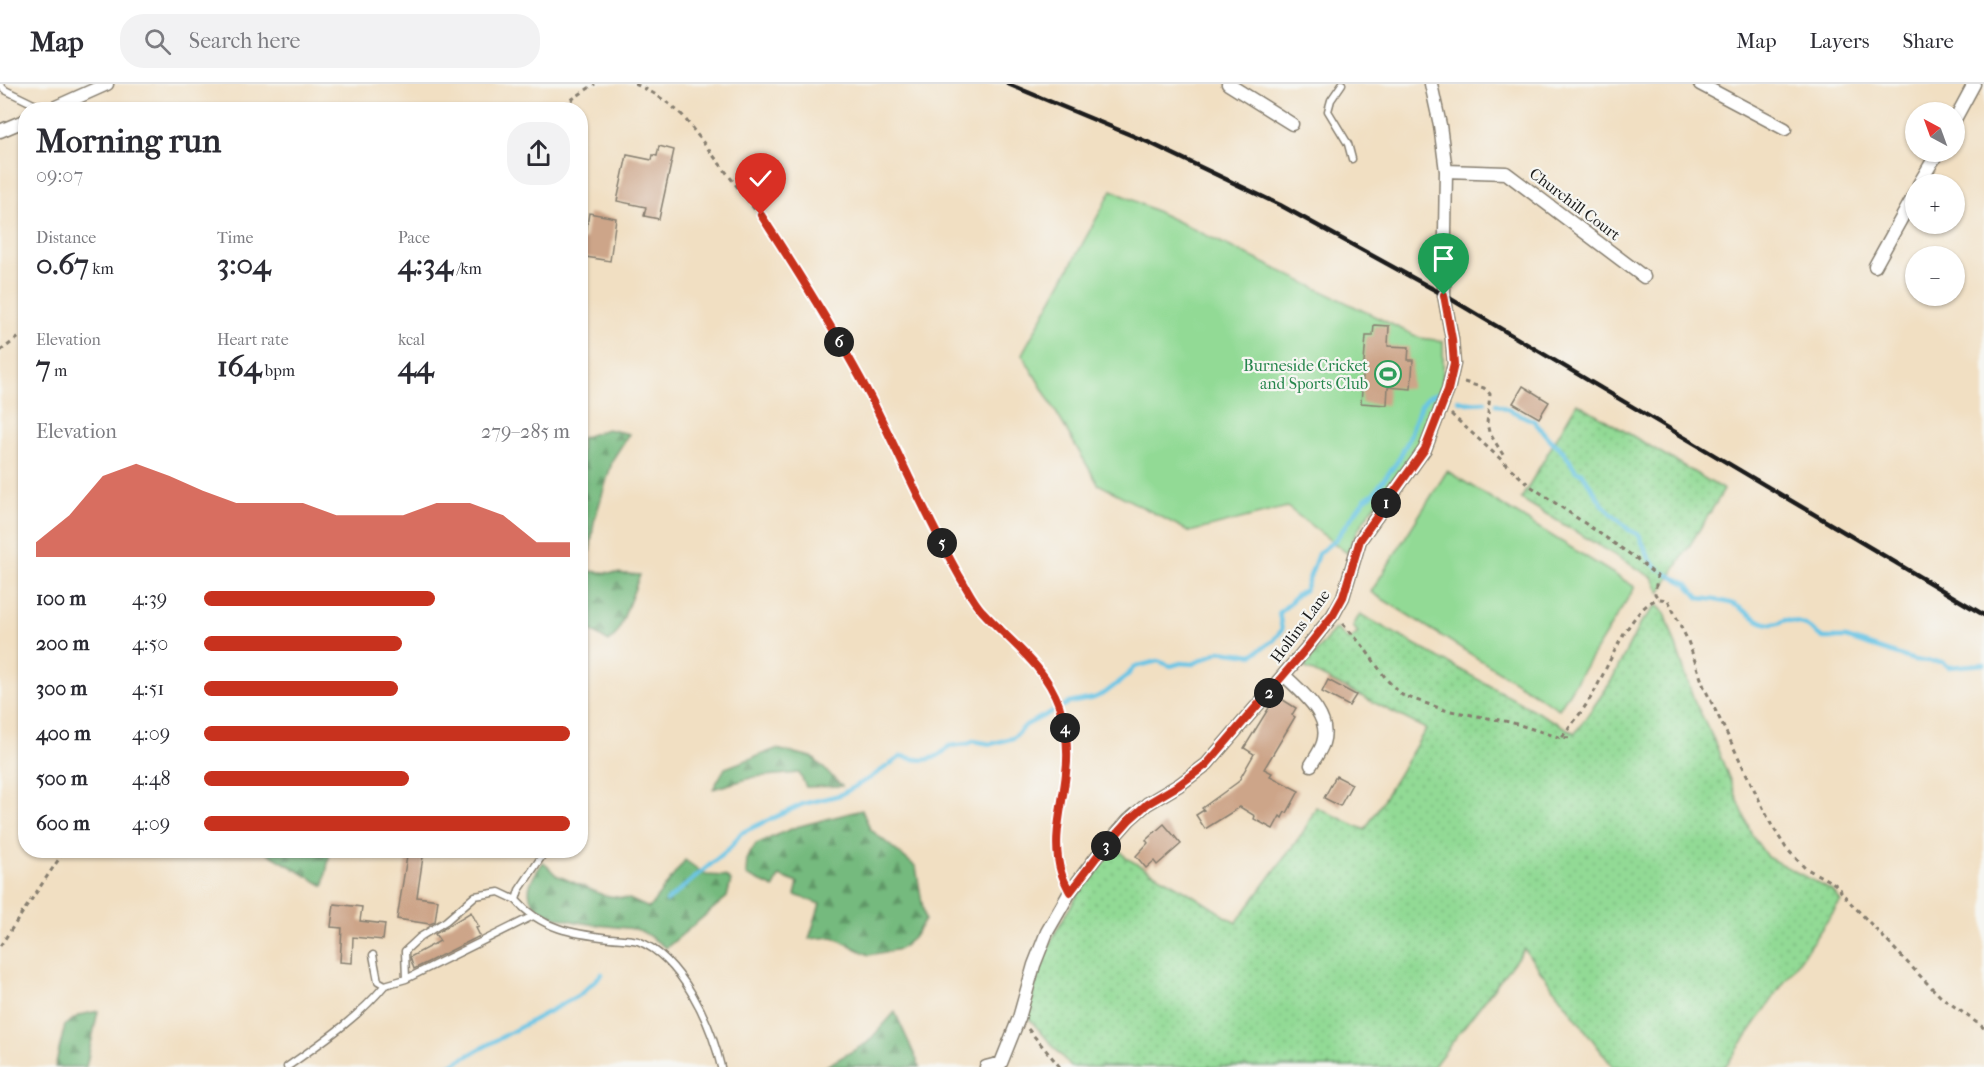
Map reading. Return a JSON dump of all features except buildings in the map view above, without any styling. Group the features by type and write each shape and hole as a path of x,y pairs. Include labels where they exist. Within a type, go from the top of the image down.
{"street":[{"path":"65,102 107,84"},
{"path":"1228,84 1292,124"},
{"name":"Hollins Lane","path":"986,1067 1001,1063 1019,1018 1034,965 1047,932 1070,892 1129,820 1147,804 1179,785 1207,764 1333,615 1343,597 1360,540 1425,449 1442,406 1454,364 1444,295 1446,171 1440,125 1431,84"},
{"path":"1700,84 1785,129"},
{"path":"1964,102 1974,84"},
{"path":"0,131 18,123"},
{"name":"Churchill Court","path":"1446,171 1506,173 1644,277"},
{"path":"1875,266 1905,212"},
{"path":"1284,675 1318,711 1325,727 1323,742 1311,765"}],"lane":[{"path":"1342,84 1331,99 1328,111 1348,144 1352,159"},
{"path":"0,85 5,90 30,102"},
{"path":"516,900 519,890 541,858"},
{"path":"406,979 405,951 475,896 499,892 516,900 524,910 550,927 599,937 637,941 664,958 695,996 721,1067"},
{"path":"287,1067 350,1021 385,985 406,979 533,916"},
{"path":"373,955 378,981 385,985"}],"path":[{"path":"568,102 596,84"},
{"path":"635,84 650,90 683,116 761,215 822,309 870,398 921,503 980,610 1030,657 1048,683 1059,705 1067,738 1066,771 1057,847 1060,871 1070,892"},
{"path":"0,351 18,338"},
{"path":"1450,379 1484,388 1490,394 1486,423 1508,463"},
{"path":"1442,406 1508,463 1529,485 1637,559 1657,576 1655,594 1659,599"},
{"path":"1562,737 1593,693 1637,614 1652,600 1668,600 1688,641 1704,687 1771,824 1786,848 1805,868 1835,884 1926,983 1984,1028"},
{"path":"1333,615 1363,646 1387,681 1402,694 1445,710 1510,722 1573,738"},
{"path":"0,945 59,858"},
{"path":"1019,1018 1060,1067"}],"green space":[{"path":"1112,190 1420,338 1443,341 1442,382 1424,435 1413,455 1366,517 1347,553 1287,507 1190,532 1098,484 1022,354"},
{"path":"1577,403 1724,490 1660,593 1653,578 1521,499"},
{"path":"607,429 629,434 613,459 594,522 588,564 588,436"},
{"path":"1447,471 1635,587 1559,709 1371,592"},
{"path":"588,571 640,575 618,632 609,642 588,629"},
{"path":"1657,605 1665,613 1694,700 1713,738 1752,835 1767,857 1833,891 1841,901 1725,1067 1613,1067 1524,949 1433,1067 1071,1067 1027,1016 1041,965 1058,928 1085,885 1115,844 1126,858 1186,891 1236,923 1304,831 1316,807 1365,830 1426,729 1304,667 1334,630 1337,629 1349,640 1358,633 1353,626 1360,614 1575,733 1610,683 1640,624"},
{"path":"776,749 812,757 842,786 806,787 799,773 754,777 713,789 725,768"},
{"path":"862,810 870,829 916,867 925,920 913,938 900,949 869,955 833,937 809,939 820,904 795,895 798,883 779,876 774,888 746,875 747,858 756,844 796,827"},
{"path":"276,858 329,858 324,886"},
{"path":"685,860 706,875 725,876 731,881 727,897 666,948 639,930 587,924 550,915 537,907 530,896 531,882 543,862 556,875 603,895 629,899 649,908"},
{"path":"98,1011 86,1067 55,1067 65,1025 80,1015"},
{"path":"895,1012 920,1067 826,1066 867,1043"}],"waterway":[{"path":"667,901 730,848 741,833 803,804 840,795 902,756 922,760 939,755 949,746 973,741 991,744 1013,738 1026,725 1069,703 1094,698 1105,693 1127,676 1134,667 1158,661 1171,666 1181,663 1193,664 1220,651 1252,655 1273,641 1282,630 1279,612 1305,590 1318,554 1336,539 1365,499 1373,494 1397,462 1408,441 1420,407 1429,396 1440,393"},
{"path":"1458,400 1468,403 1485,402"},
{"path":"1496,404 1534,421 1564,452 1576,471 1582,473 1603,505 1629,530 1639,535 1650,560 1659,569"},
{"path":"1665,573 1687,584 1699,598 1733,604 1757,620 1770,624 1784,620 1804,624 1823,638 1846,638 1914,660 1943,662 1949,667 1984,664"},
{"path":"447,1067 581,994 602,974"}],"railway":[{"path":"1008,84 1150,143 1280,205 1444,295 1984,615"}],"place":[{"name":"Burneside Cricket and Sports Club","path":"1388,374"}],"route":[{"path":"761,215 822,309 870,398 921,503 980,610 1030,657 1048,683 1059,705 1067,738 1066,771 1057,847 1060,871 1070,892 1129,820 1147,804 1179,785 1207,764 1218,753 1333,615 1343,597 1360,540 1425,449 1448,390 1454,364 1444,295"}]}
